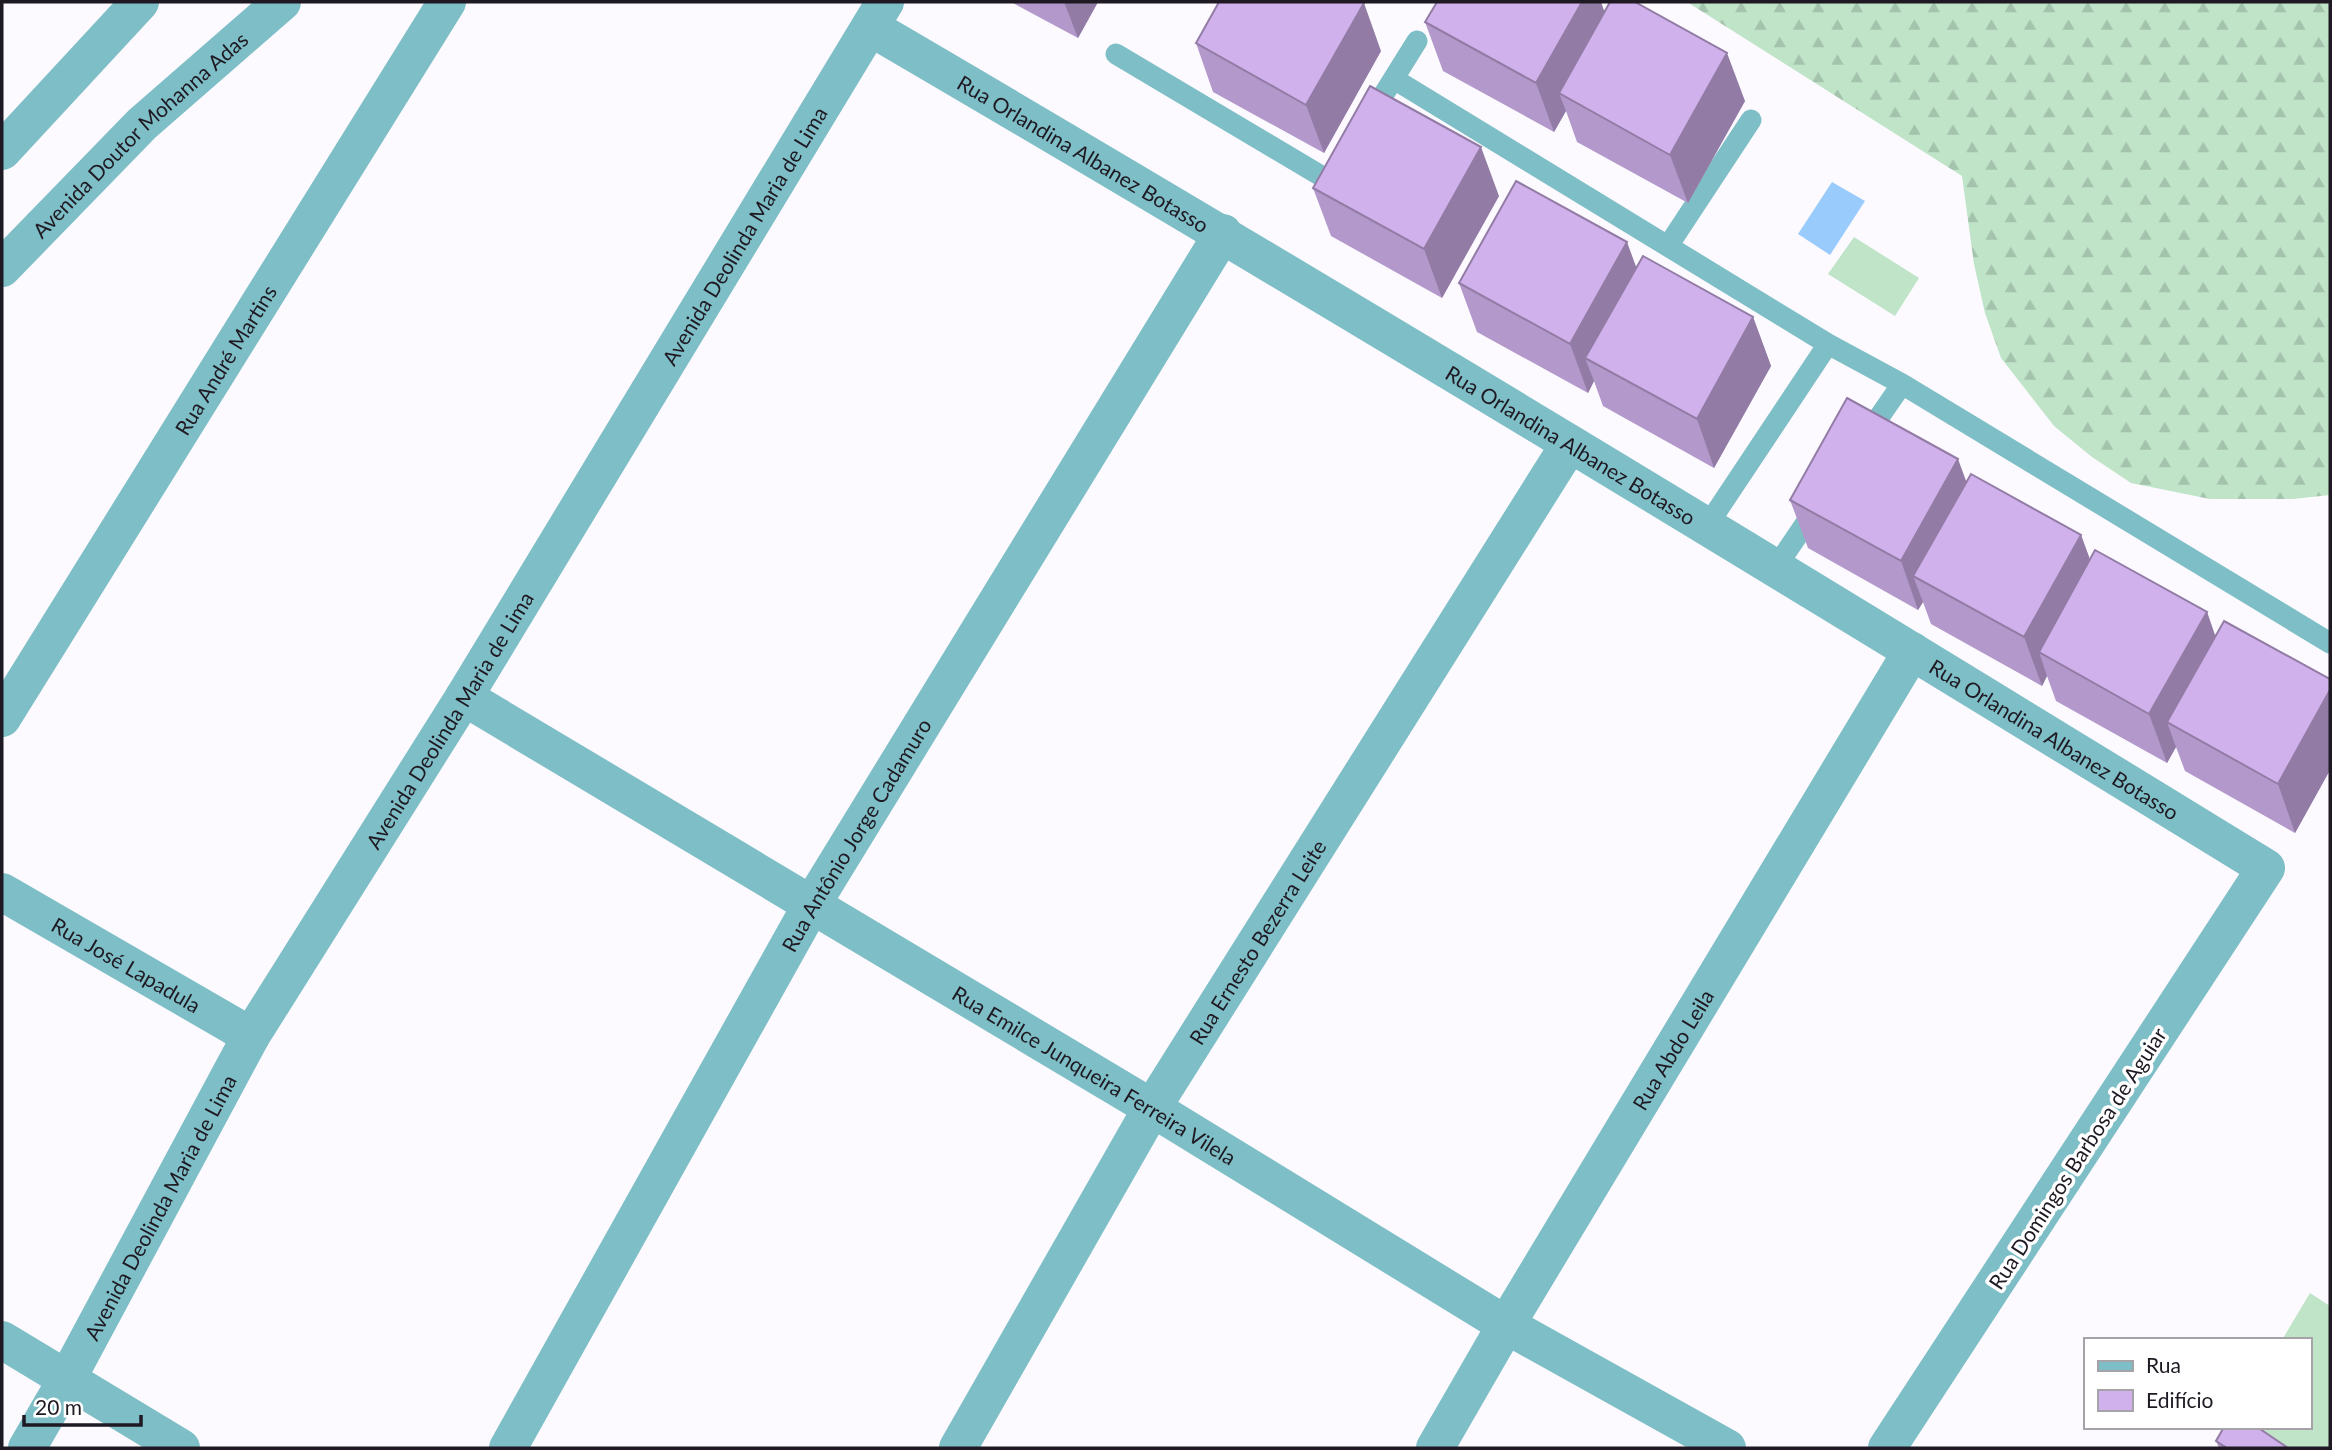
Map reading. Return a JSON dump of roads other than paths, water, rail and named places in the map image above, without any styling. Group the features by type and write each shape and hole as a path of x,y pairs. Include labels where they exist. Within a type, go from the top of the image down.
{"street":[{"path":"2,151 140,2"},
{"name":"Avenida Doutor Mohanna Adas","path":"2,268 142,124 282,2"},
{"name":"Rua André Martins","path":"2,718 447,2"},
{"name":"Rua Orlandina Albanez Botasso","path":"877,14 1223,233 1569,445 1776,567 2266,868"},
{"name":"Avenida Deolinda Maria de Lima","path":"27,1448 67,1379 251,1036 464,696 877,14"},
{"name":"Rua Antônio Jorge Cadamuro","path":"508,1448 812,904 1223,233"},
{"name":"Rua Ernesto Bezerra Leite","path":"958,1448 1152,1108 1569,445"},
{"name":"Rua Abdo Leila","path":"1435,1448 1506,1325 1912,651"},
{"name":"Rua Emilce Junqueira Ferreira Vilela","path":"464,696 1152,1108 1506,1325 1727,1448"},
{"name":"Rua Domingos Barbosa de Aguiar","path":"1887,1448 2266,868"},
{"name":"Rua José Lapadula","path":"2,892 251,1036"},
{"path":"2,1340 181,1448"}],"lane":[{"path":"1116,54 1328,180 1417,41"},
{"path":"1394,79 1828,344 1902,384 2330,643"},
{"path":"1668,246 1751,120"},
{"path":"1707,526 1828,344"},
{"path":"1855,452 1902,384"},
{"path":"1776,567 1831,487"}],"water":[{"path":"1832,182 1865,201 1830,255 1798,234"}]}
